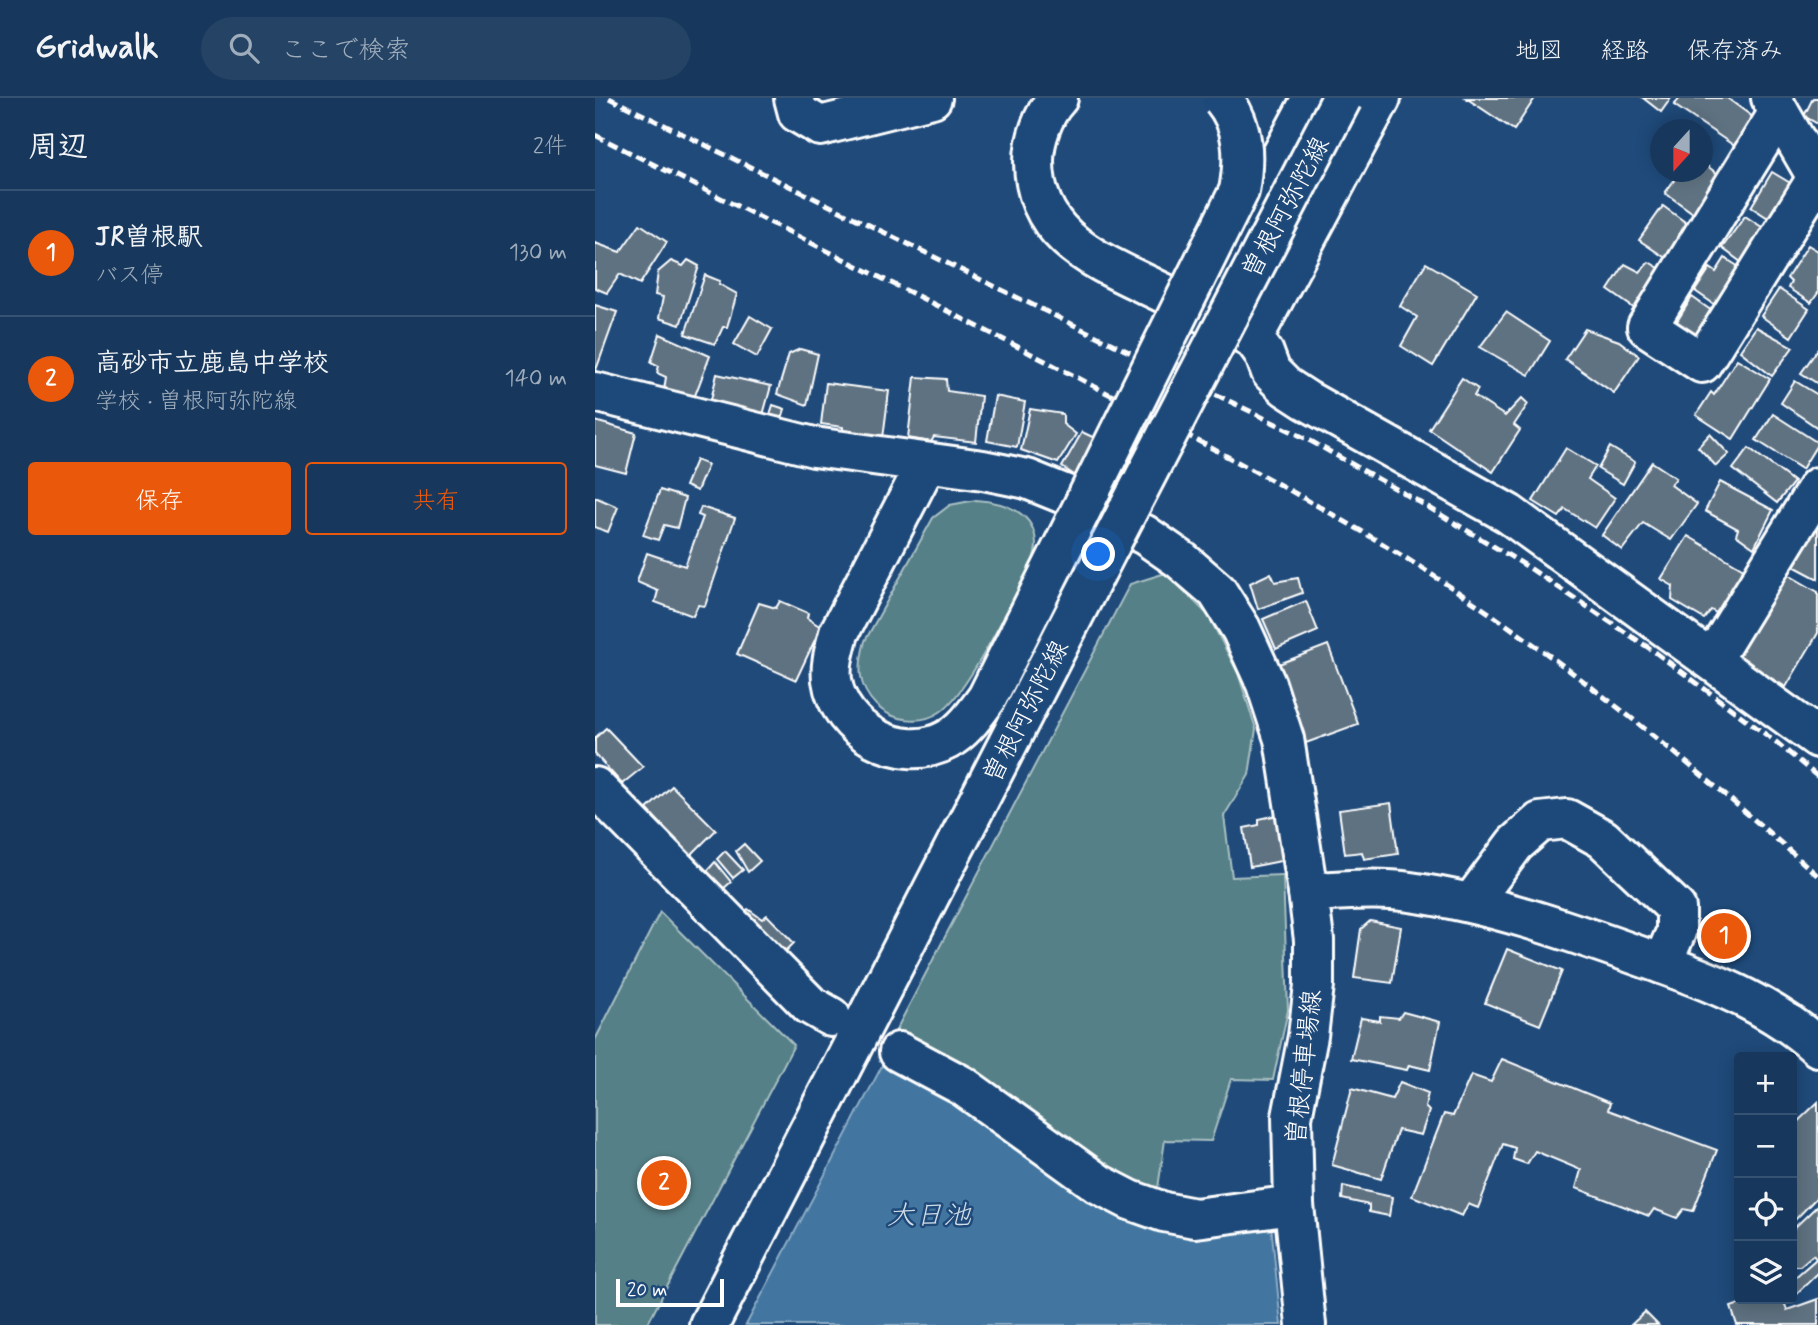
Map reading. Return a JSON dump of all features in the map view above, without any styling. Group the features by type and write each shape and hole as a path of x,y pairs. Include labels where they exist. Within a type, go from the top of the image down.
{"street":[{"path":"794,98 798,113 820,126 932,98"},
{"path":"1058,98 1051,105 1041,127 1034,150 1034,176 1041,200 1064,238 1105,265 1253,338 1264,353 1271,372 1286,387 1509,514 1818,738"},
{"path":"926,464 839,633 832,658 832,680 845,714 860,729 882,742 905,748 927,747 947,740 969,723 987,698 1239,191 1243,172 1243,147 1238,124 1222,98"},
{"path":"1199,311 1312,98"},
{"name":"曽根阿弥陀線","path":"709,1325 1342,98"},
{"path":"1253,338 1381,98"},
{"path":"1775,105 1817,179 1702,363 1647,327 1775,105"},
{"name":"曽根停車場線","path":"595,393 814,447 983,470 1027,479 1064,494 1145,535 1181,560 1217,591 1241,629 1266,684 1284,739 1314,940 1314,985 1308,1035 1292,1117 1294,1205 1306,1325"},
{"path":"1713,660 1818,487"},
{"path":"595,787 810,1005 831,1017"},
{"path":"1472,902 1515,844 1540,822 1567,818 1603,839 1676,908 1676,932 1662,964"},
{"path":"1308,892 1407,891 1472,902 1662,964 1741,996 1797,1028 1818,1047"},
{"path":"899,1052 963,1086 1099,1184 1130,1200 1164,1212 1195,1218 1294,1205"}],"green space":[{"path":"976,500 1007,506 1031,524 1036,548 1031,567 976,667 951,702 940,712 924,719 890,715 876,705 862,683 860,667 865,641 933,518 950,505"},
{"path":"1166,573 1208,615 1238,673 1256,729 1249,775 1224,816 1232,877 1283,875 1288,1010 1273,1080 1231,1079 1211,1141 1165,1140 1157,1195 1099,1166 968,1073 894,1034 1130,584"},
{"path":"660,912 794,1045 647,1325 595,1325 595,1040"}],"water":[{"name":"大日池","path":"885,1060 980,1113 1073,1190 1127,1214 1271,1223 1281,1325 746,1325"}],"building":[{"path":"1466,98 1535,98 1514,130"},
{"path":"1643,98 1671,98 1661,112"},
{"path":"1680,98 1727,98 1757,120 1736,147 1713,131 1713,119 1695,119 1674,105"},
{"path":"1813,98 1818,98 1818,124 1804,116"},
{"path":"1713,170 1722,177 1696,215 1665,193 1673,182 1713,182"},
{"path":"1772,172 1797,187 1776,223 1751,207"},
{"path":"1663,206 1692,227 1670,261 1639,240"},
{"path":"1745,216 1771,233 1749,268 1722,248"},
{"path":"640,224 667,242 640,284 620,274 607,293 595,288 595,243 620,252"},
{"path":"1808,245 1818,251 1818,293 1811,303 1788,288 1791,282 1787,278"},
{"path":"1725,258 1747,272 1724,311 1695,291 1710,268 1716,272"},
{"path":"688,260 699,266 680,325 659,318 663,297 655,295 658,272 671,261 683,266"},
{"path":"1649,262 1664,271 1638,311 1608,290 1625,264 1640,272"},
{"path":"1426,263 1477,293 1433,366 1401,346 1417,317 1400,306"},
{"path":"705,275 720,281 719,284 737,294 727,327 723,327 715,344 685,334"},
{"path":"1779,289 1809,309 1791,337 1761,316"},
{"path":"1692,297 1722,318 1701,351 1671,331"},
{"path":"595,305 617,312 596,370 595,370"},
{"path":"1506,312 1550,341 1529,375 1480,347"},
{"path":"750,316 772,329 757,357 734,344"},
{"path":"1756,327 1793,347 1772,376 1740,351"},
{"path":"1585,329 1619,341 1639,356 1614,393 1565,359"},
{"path":"660,334 710,356 694,398 664,390 666,377 657,373 659,366 651,362"},
{"path":"800,349 818,354 807,405 777,394 789,354"},
{"path":"1818,349 1818,384 1801,373"},
{"path":"1737,359 1770,379 1733,439 1696,415 1711,392 1714,395"},
{"path":"717,374 771,386 763,415 710,404"},
{"path":"915,377 946,379 947,391 981,396 976,442 934,437 931,442 908,438"},
{"path":"1462,378 1478,389 1474,396 1505,416 1522,398 1528,404 1514,425 1520,430 1493,472 1429,429"},
{"path":"1795,381 1818,395 1818,428 1781,403"},
{"path":"826,383 889,391 883,438 843,433 843,427 821,424"},
{"path":"995,396 1025,402 1017,447 987,441"},
{"path":"773,405 785,409 781,422 769,418"},
{"path":"1030,409 1063,414 1063,424 1076,434 1058,463 1021,450"},
{"path":"1773,414 1818,443 1802,469 1756,440"},
{"path":"595,421 636,433 626,473 595,465"},
{"path":"1082,432 1101,441 1079,478 1062,467"},
{"path":"1710,434 1729,454 1716,466 1698,447"},
{"path":"1610,447 1635,462 1623,484 1598,469"},
{"path":"1566,448 1596,466 1588,479 1615,498 1595,528 1565,509 1559,517 1533,501"},
{"path":"1749,448 1794,482 1777,503 1733,469"},
{"path":"696,460 708,465 697,491 685,486"},
{"path":"1652,462 1676,478 1671,485 1697,504 1671,540 1643,523 1622,550 1602,535"},
{"path":"1720,482 1773,510 1754,548 1736,535 1738,529 1705,511"},
{"path":"660,490 685,498 677,528 664,525 658,540 643,535"},
{"path":"595,497 618,507 608,532 595,527"},
{"path":"701,507 735,518 705,606 698,605 693,616 655,602 658,591 637,582 647,553 685,566 703,517 698,515"},
{"path":"1818,511 1818,579 1788,563"},
{"path":"1688,536 1752,574 1725,618 1711,610 1704,619 1672,600 1673,586 1661,579"},
{"path":"1271,573 1275,582 1298,578 1302,593 1258,609 1250,583"},
{"path":"1787,574 1818,592 1818,633 1786,687 1737,658"},
{"path":"780,601 808,613 807,618 821,627 796,680 737,654 759,603 776,608"},
{"path":"1306,601 1318,631 1276,649 1263,619"},
{"path":"1328,645 1358,724 1306,743 1276,665"},
{"path":"606,728 643,767 622,784 595,754 595,738"},
{"path":"672,786 716,830 690,856 647,809"},
{"path":"1391,803 1398,854 1364,859 1362,852 1345,854 1339,810"},
{"path":"1278,815 1286,860 1250,867 1244,828 1259,825 1259,819"},
{"path":"744,844 760,861 748,872 736,851"},
{"path":"725,851 743,870 733,878 717,859"},
{"path":"715,862 731,882 722,890 707,871"},
{"path":"748,909 762,919 767,915 794,943 783,954 743,914"},
{"path":"1370,921 1401,927 1392,983 1354,978 1361,929"},
{"path":"1507,949 1562,971 1540,1025 1485,1003"},
{"path":"1403,1012 1440,1022 1430,1070 1409,1065 1407,1070 1351,1059 1361,1018 1380,1021 1380,1016 1399,1018"},
{"path":"1502,1059 1610,1103 1608,1110 1717,1150 1693,1211 1684,1209 1677,1218 1654,1209 1649,1216 1576,1188 1581,1170 1535,1151 1527,1164 1513,1159 1515,1148 1503,1144 1478,1208 1468,1204 1462,1216 1412,1196 1444,1114 1453,1116 1471,1075 1491,1082"},
{"path":"1400,1082 1428,1093 1425,1107 1429,1111 1421,1135 1398,1130 1381,1179 1332,1165 1352,1088 1392,1099"},
{"path":"1818,1102 1818,1196 1797,1218 1797,1178 1797,1122"},
{"path":"1343,1186 1392,1197 1389,1216 1369,1212 1369,1205 1342,1199"},
{"path":"1818,1205 1818,1273 1797,1293 1797,1276 1816,1259 1813,1255 1797,1266 1797,1225"},
{"path":"1818,1299 1818,1325 1737,1325 1731,1307 1740,1304 1785,1304 1787,1310"},
{"path":"1645,1312 1658,1325 1631,1325"}],"railway":[{"path":"609,98 1307,439 1423,504 1528,567 1655,652 1776,742 1818,777"},
{"path":"595,135 1064,370 1383,544 1498,619 1608,700 1715,786 1818,876"}],"place":[{"name":"JR曽根駅","path":"1724,936"},
{"name":"高砂市立鹿島中学校","path":"664,1183"}]}
